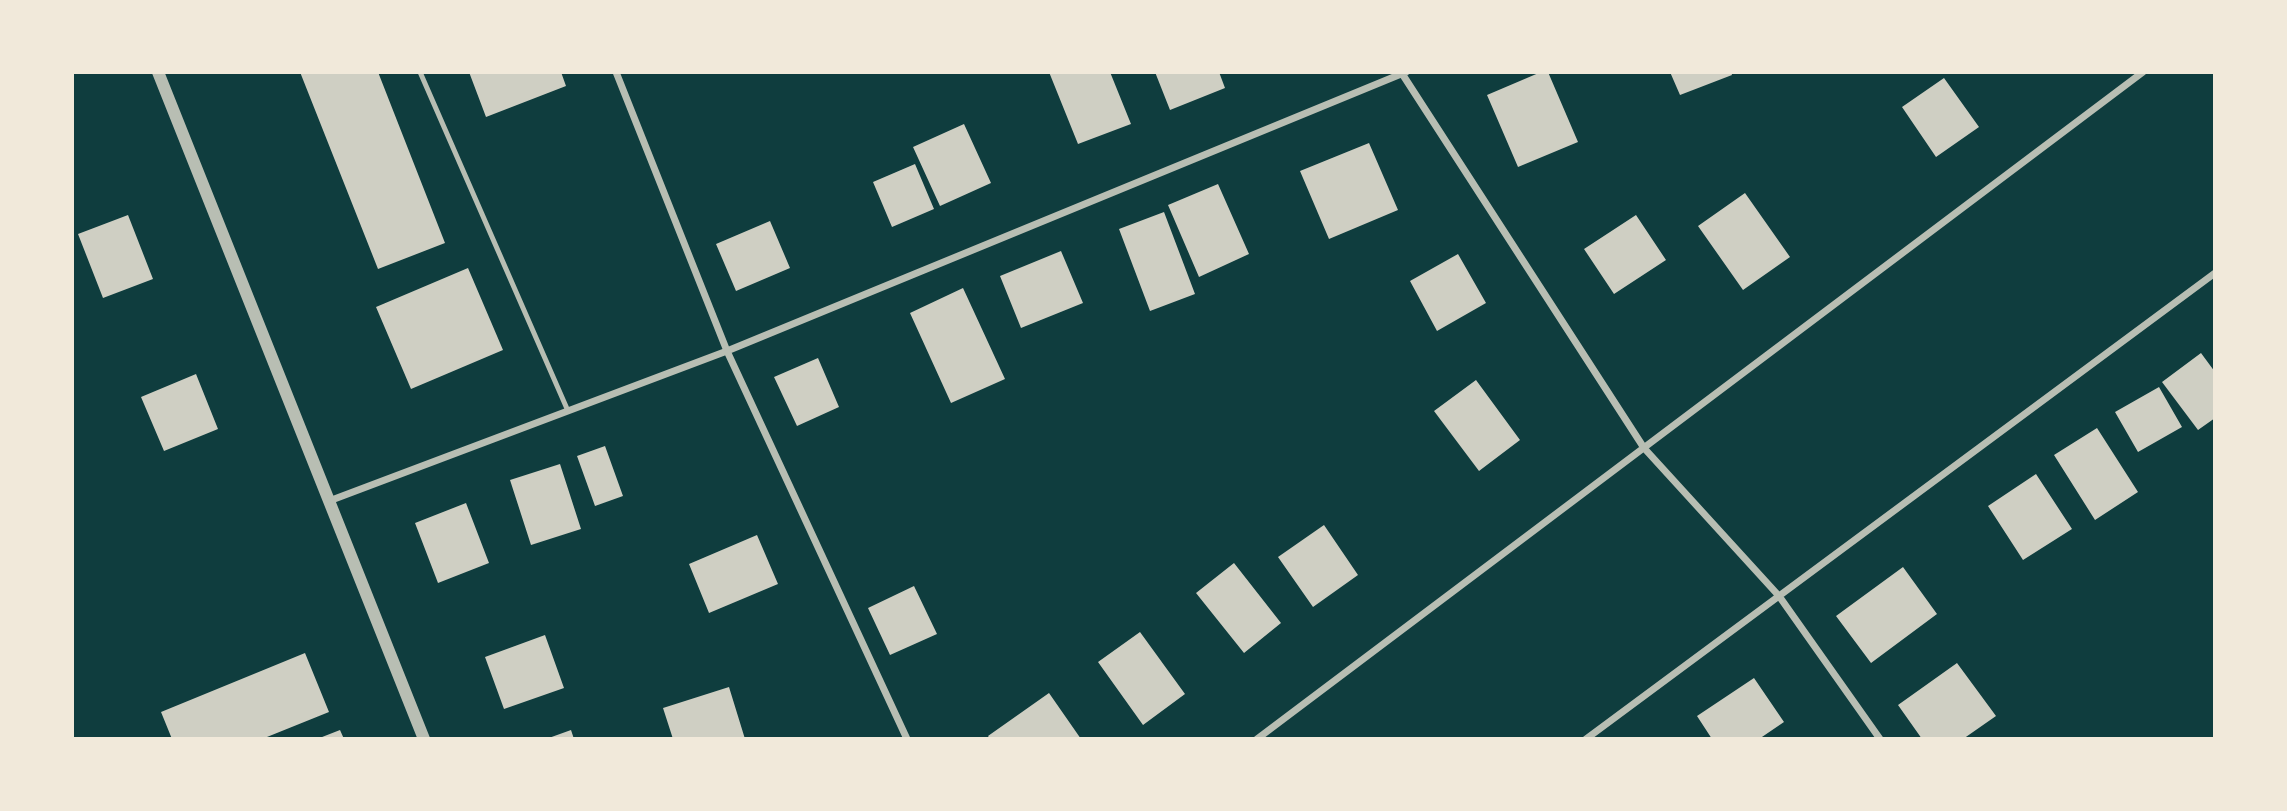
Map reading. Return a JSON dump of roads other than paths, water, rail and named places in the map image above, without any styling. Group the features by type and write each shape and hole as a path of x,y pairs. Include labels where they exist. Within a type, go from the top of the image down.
{"street":[{"path":"158,72 424,739"},
{"path":"616,72 727,351 907,739"},
{"path":"329,501 727,351 1403,72 1644,448 1779,596 1880,739"},
{"path":"1256,739 2143,72"},
{"path":"1586,739 2215,273"}],"lane":[{"path":"420,72 568,411"}]}
